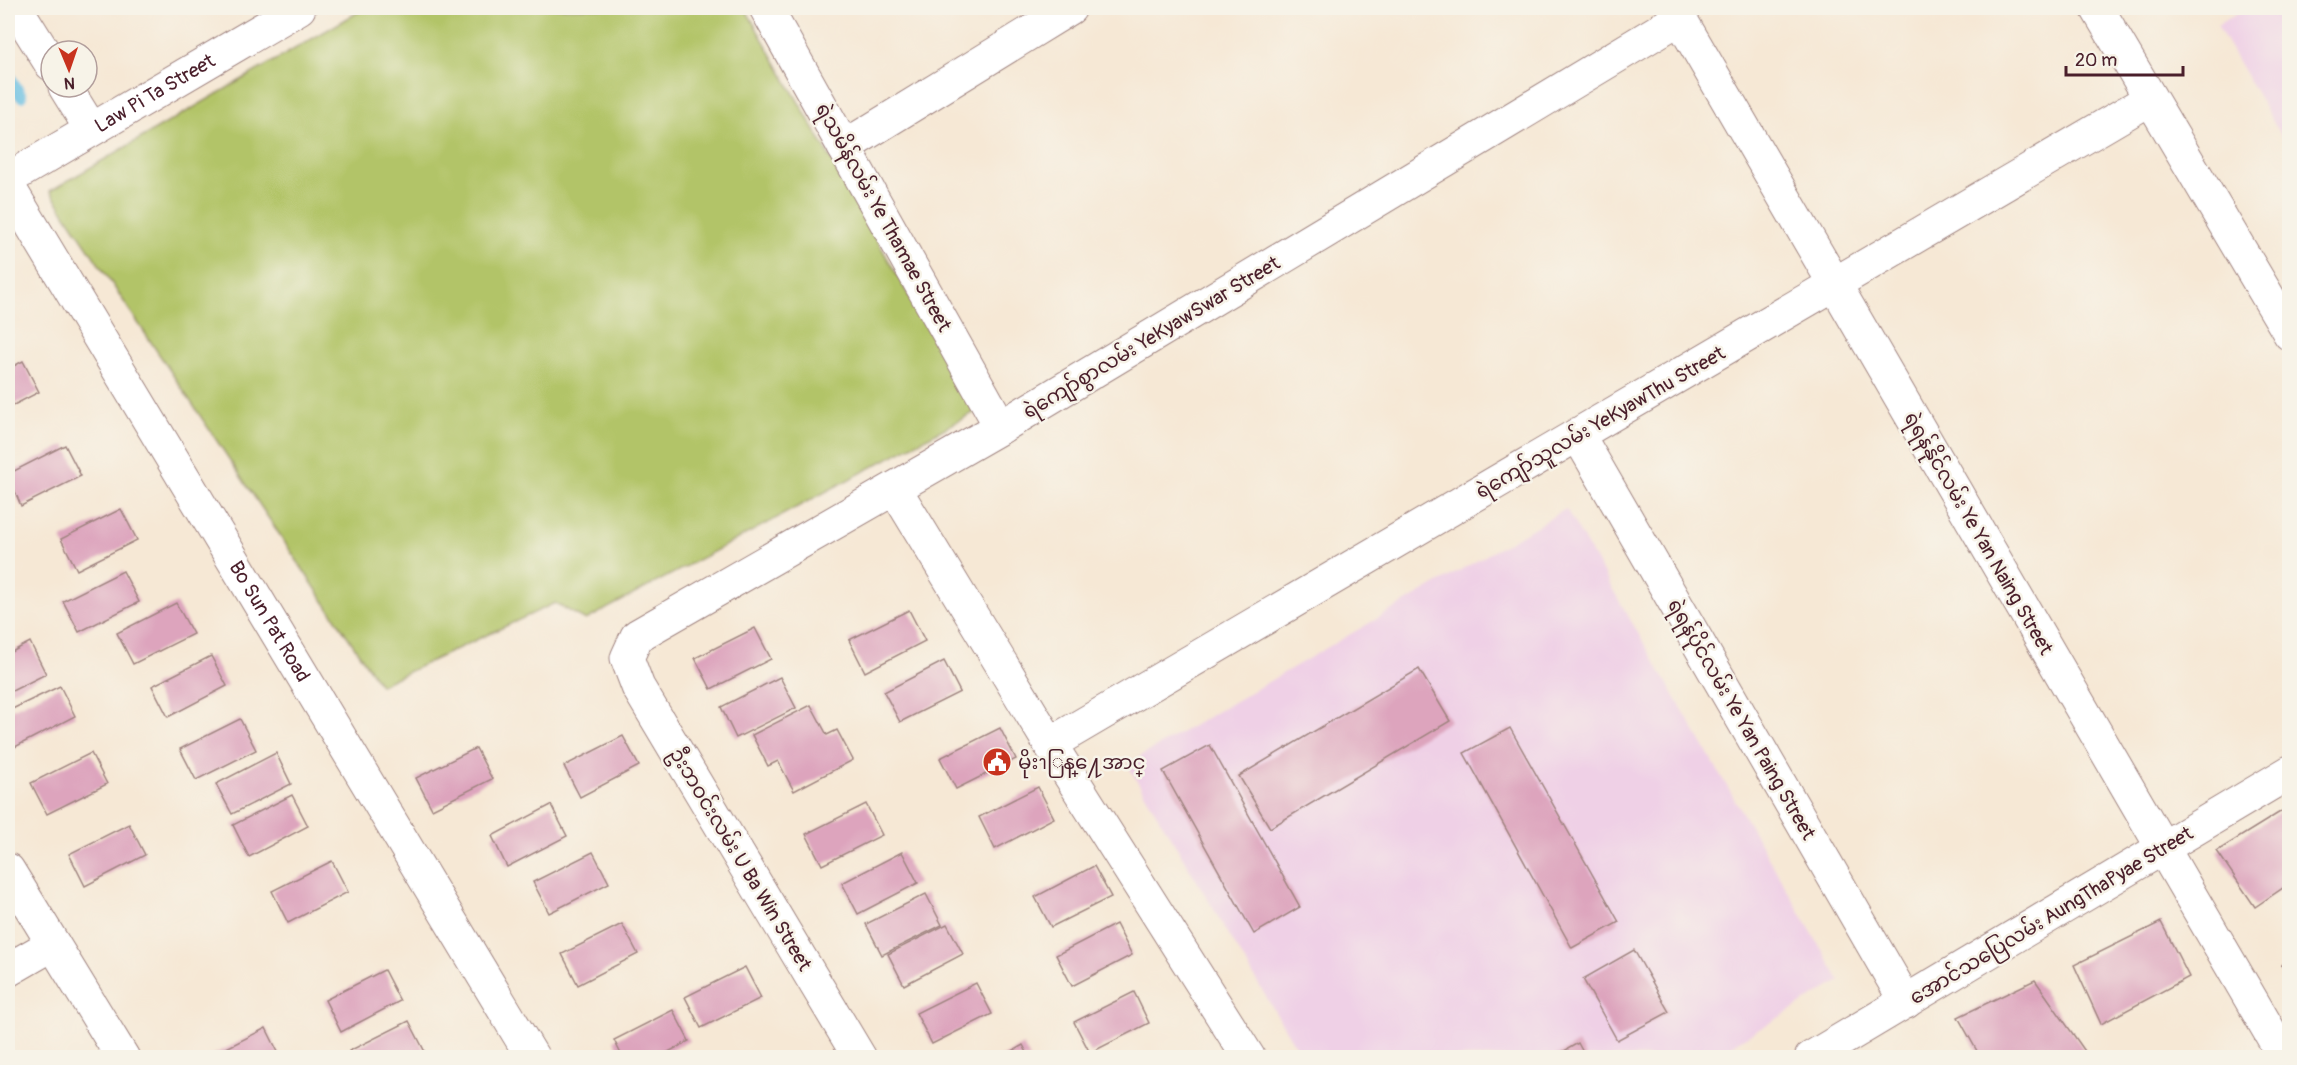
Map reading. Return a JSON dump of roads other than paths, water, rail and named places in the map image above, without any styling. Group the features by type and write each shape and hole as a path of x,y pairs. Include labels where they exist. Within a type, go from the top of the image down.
{"street":[{"path":"16,8 39,45"},
{"name":"Law Pi Ta Street","path":"8,179 299,8"},
{"name":"ရဲသမိန်လမ်း Ye Thamae Street","path":"766,8 1001,427"},
{"path":"844,147 1070,8"},
{"path":"2097,8 2289,334"},
{"name":"ရဲရန်နိုင်လမ်း Ye Yan Naing Street","path":"1677,13 2285,1058"},
{"name":"ရဲကျော်စွာလမ်း YeKyawSwar Street","path":"627,658 637,636 1001,427 1677,13"},
{"path":"72,99 91,129"},
{"name":"ရဲကျော်သူလမ်း YeKyawThu Street","path":"1050,744 2150,99"},
{"name":"Bo Sun Pat Road","path":"8,186 533,1058"},
{"name":"ရဲရန်ပိုင်လမ်း Ye Yan Paing Street","path":"1578,435 1906,1002"},
{"path":"895,489 1050,744 1249,1058"},
{"name":"ဦးဘဝင်းလမ်း U Ba Win Street","path":"627,658 638,687 860,1058"},
{"name":"အောင်သပြေလမ်း AungThaPyae Street","path":"1811,1058 2289,772"},
{"path":"8,870 123,1058"},
{"path":"8,970 53,944"}],"waterway":[{"path":"8,74 21,96"}],"place":[{"name":"မိုးၫြန္႔ေအာင္","path":"997,762"}]}
